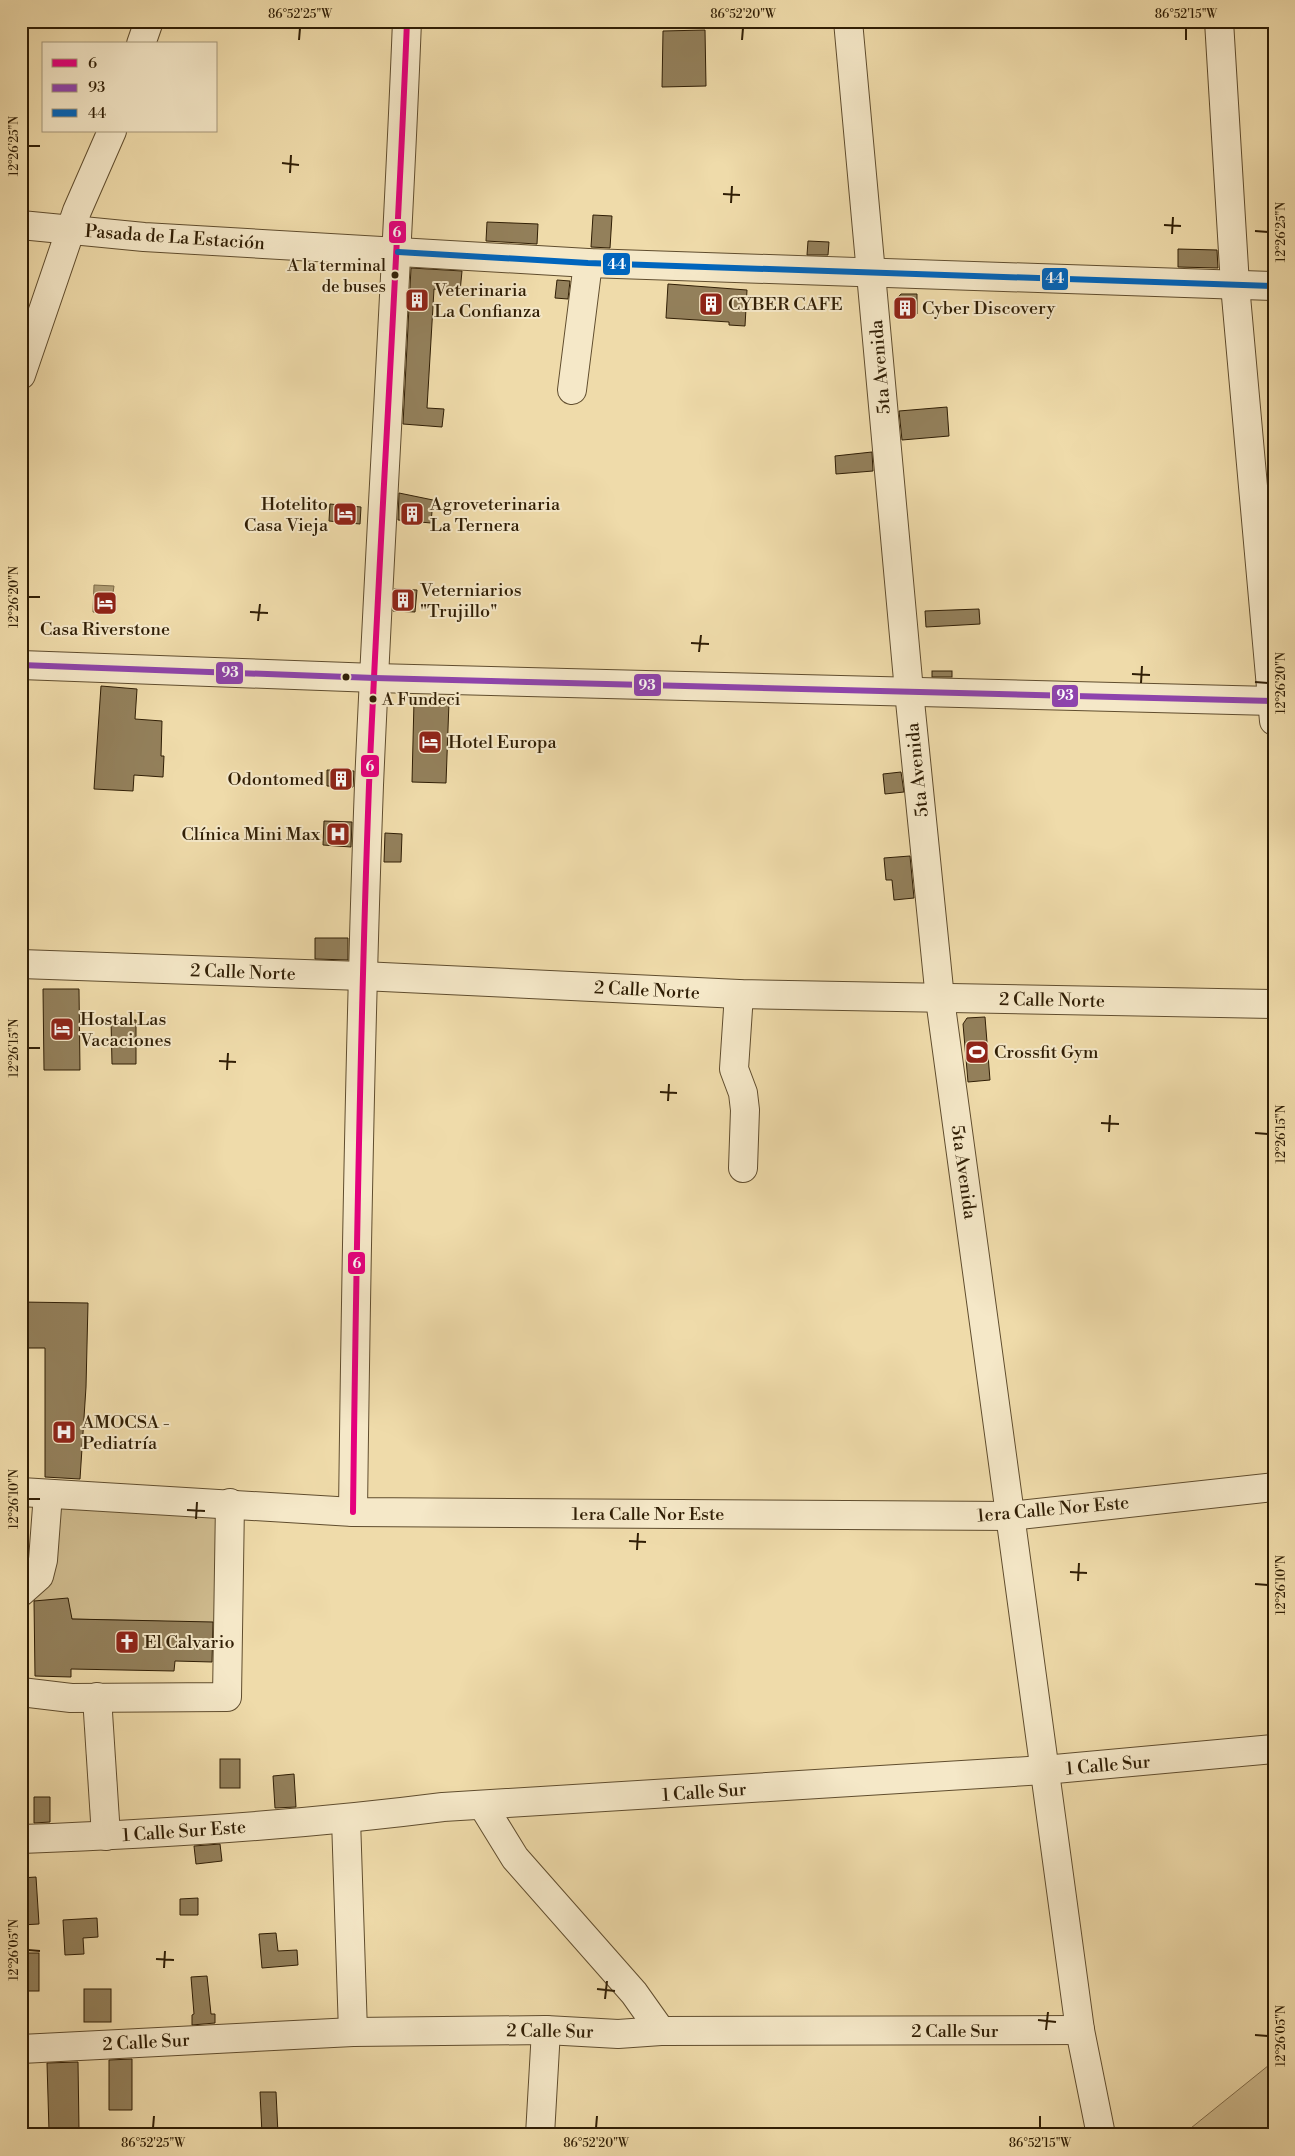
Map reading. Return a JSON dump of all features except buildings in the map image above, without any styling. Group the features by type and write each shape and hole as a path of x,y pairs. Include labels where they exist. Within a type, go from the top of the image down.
{"street":[{"path":"142,42 149,21"},
{"path":"353,1512 362,976 385,453 398,252 407,21"},
{"name":"5ta Avenida","path":"848,21 909,691 940,999 1080,2030 1101,2135"},
{"path":"21,665 375,678 909,691 1273,708 1235,285 1219,21"},
{"path":"21,375 72,229 112,132"},
{"name":"Pasada de La Estación","path":"21,224 144,237 588,263 872,271 1274,286"},
{"path":"572,390 588,263"},
{"name":"2 Calle Norte","path":"21,964 362,976 739,994 1274,1004"},
{"path":"739,994 734,1069 743,1093 745,1110 743,1168"},
{"name":"1era Calle Nor Este","path":"21,1492 230,1503 353,1512 1011,1516 1274,1487"},
{"path":"21,1592 39,1576 43,1560 48,1494"},
{"path":"21,1692 71,1698 227,1697 230,1503"},
{"path":"97,1697 106,1836"},
{"name":"1 Calle Sur","path":"346,1819 443,1807 1044,1770 1274,1749"},
{"path":"483,1806 515,1858 634,1993 661,2031"},
{"path":"346,1819 353,2032"},
{"name":"1 Calle Sur Este","path":"21,1839 106,1836 346,1819"},
{"path":"540,2135 546,2030"},
{"name":"2 Calle Sur","path":"21,2049 353,2032 546,2030 618,2034 661,2031 1080,2030"}],"shaded area":[{"path":"94,585 114,586 110,614 93,612"},
{"path":"57,1504 223,1513 220,1623 72,1619 34,1601"},
{"path":"1274,2061 1274,2135 1183,2135 1186,2132"}],"transit line":[{"name":"6","path":"353,1512 359,1148 369,785 407,21"},
{"name":"44","path":"398,252 588,263 1274,286"},
{"name":"93","path":"21,665 375,678 1274,701"}],"place":[{"name":"A la terminal de buses","path":"395,275"},
{"name":"Veterinaria La Confianza","path":"417,300"},
{"name":"CYBER CAFE","path":"711,304"},
{"name":"Cyber Discovery","path":"905,308"},
{"name":"Hotelito Casa Vieja","path":"345,514"},
{"name":"Agroveterinaria La Ternera","path":"412,514"},
{"name":"Veterniarios \"Trujillo\"","path":"403,600"},
{"name":"Casa Riverstone","path":"105,603"},
{"name":"A Fundeci","path":"373,699"},
{"name":"Hotel Europa","path":"430,742"},
{"name":"Odontomed","path":"341,779"},
{"name":"Clínica Mini Max","path":"338,834"},
{"name":"Hostal Las Vacaciones","path":"62,1029"},
{"name":"Crossfit Gym","path":"977,1052"},
{"name":"AMOCSA - Pediatría","path":"64,1432"},
{"name":"El Calvario","path":"127,1642"}]}
